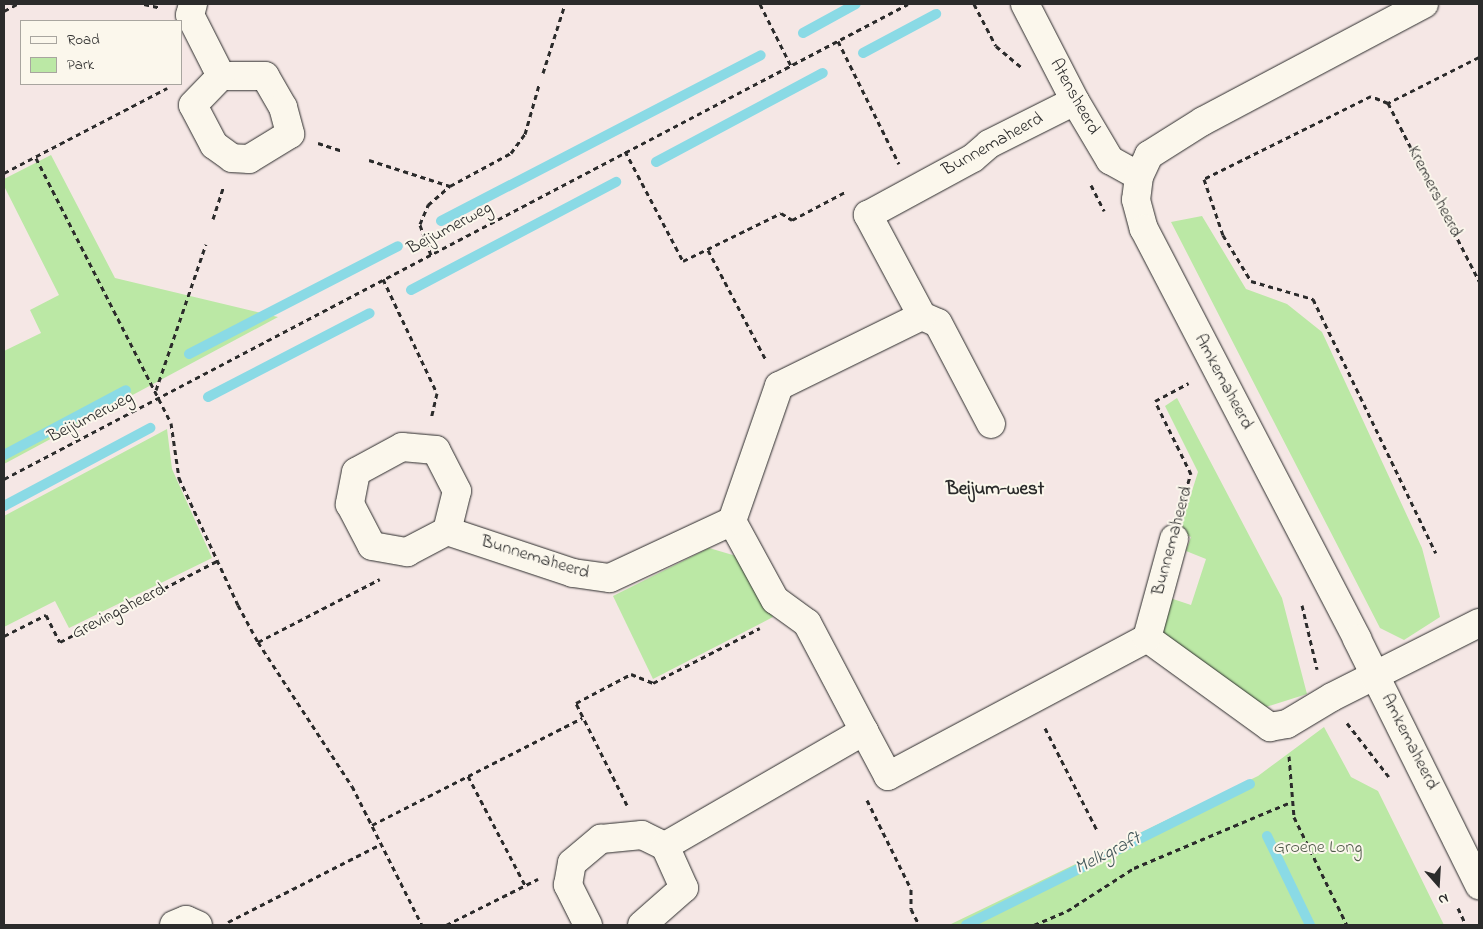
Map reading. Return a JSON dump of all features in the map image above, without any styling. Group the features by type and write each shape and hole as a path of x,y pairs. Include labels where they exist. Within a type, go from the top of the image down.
{"street":[{"path":"192,4 190,15 221,76"},
{"name":"Atensheerd","path":"1025,4 1075,101 1110,160 1139,176"},
{"name":"Amkemaheerd","path":"1424,4 1203,121 1149,155 1139,176 1136,200 1144,229 1375,676 1479,885"},
{"path":"221,76 265,76 283,107 290,134 249,159 232,158 214,145 193,105 221,76"},
{"name":"Bunnemaheerd","path":"991,424 938,323 922,316 868,215 912,189 973,158 988,144 1075,101"},
{"path":"922,316 779,386 732,521 775,600 789,612 808,623 888,776 1147,638 1270,727 1288,724 1375,676 1479,623"},
{"path":"402,447 436,450 457,491 447,531 406,552 372,546 350,504 356,472 402,447"},
{"name":"Bunnemaheerd","path":"447,531 573,573 610,578 732,521"},
{"name":"Bunnemaheerd","path":"1147,638 1174,539"},
{"path":"588,925 568,885 572,863 601,839 654,840 864,731"},
{"path":"642,925 684,888 654,840"},
{"path":"174,925 186,920 198,925"}],"path":[{"path":"4,11 17,4"},
{"path":"543,73 565,4"},
{"path":"760,4 791,66"},
{"name":"Beijumerweg","path":"4,479 908,4"},
{"path":"838,41 912,189"},
{"path":"1436,553 1313,299 1251,281 1223,235 1204,179 1371,96 1388,103 1479,57"},
{"path":"4,173 173,85 193,105"},
{"path":"431,255 420,224 428,205 450,186 511,153 524,134 539,85"},
{"name":"Kremersheerd","path":"1388,103 1479,281"},
{"path":"625,152 683,261 781,213 792,220 849,190"},
{"path":"36,158 156,390 171,423 179,478 258,642 352,786 422,925"},
{"path":"369,160 450,186"},
{"path":"891,169 899,164"},
{"path":"156,390 206,244"},
{"path":"708,250 779,386"},
{"path":"383,280 437,393"},
{"name":"Bunnemaheerd","path":"1174,539 1173,527 1191,474 1156,401 1192,381"},
{"path":"258,642 384,577 406,552"},
{"name":"Grevingaheerd","path":"4,636 46,616 60,642 219,560"},
{"path":"654,840 582,718 576,703 631,674 653,683 789,612"},
{"path":"1031,701 1097,830"},
{"path":"372,825 582,718"},
{"path":"1288,724 1291,802 1294,817 1347,925"},
{"path":"468,776 525,885"},
{"path":"888,776 864,793 911,890 911,909 918,925"},
{"path":"1034,925 1067,911 1134,868 1291,802"},
{"path":"220,925 382,844"},
{"path":"446,925 572,863"}],"green space":[{"path":"51,155 115,278 278,317 4,464 4,351 41,333 30,310 59,295 4,186 4,179"},
{"path":"1202,216 1246,289 1287,304 1322,332 1422,548 1440,617 1404,640 1380,628 1171,222"},
{"path":"1177,398 1282,598 1307,694 1266,707 1160,636 1170,598 1191,605 1206,559 1186,551 1191,537 1179,532 1198,472 1165,406"},
{"path":"167,429 172,469 212,558 69,628 55,601 4,627 4,516"},
{"path":"709,548 743,558 773,617 653,679 613,596"},
{"name":"Groene Long","path":"1324,727 1351,777 1378,791 1444,925 949,925 1258,776"}],"waterway":[{"path":"803,33 856,4"},
{"path":"863,53 936,14"},
{"path":"441,221 761,55"},
{"path":"656,162 823,73"},
{"path":"411,290 616,182"},
{"path":"189,354 398,246"},
{"path":"208,397 370,313"},
{"path":"4,455 126,390"},
{"path":"4,506 150,428"},
{"name":"Melkgraft","path":"966,925 1250,784"},
{"name":"Melkgraft","path":"1267,836 1310,925"}],"district":[{"name":"Beijum-west","path":"995,490"}]}
